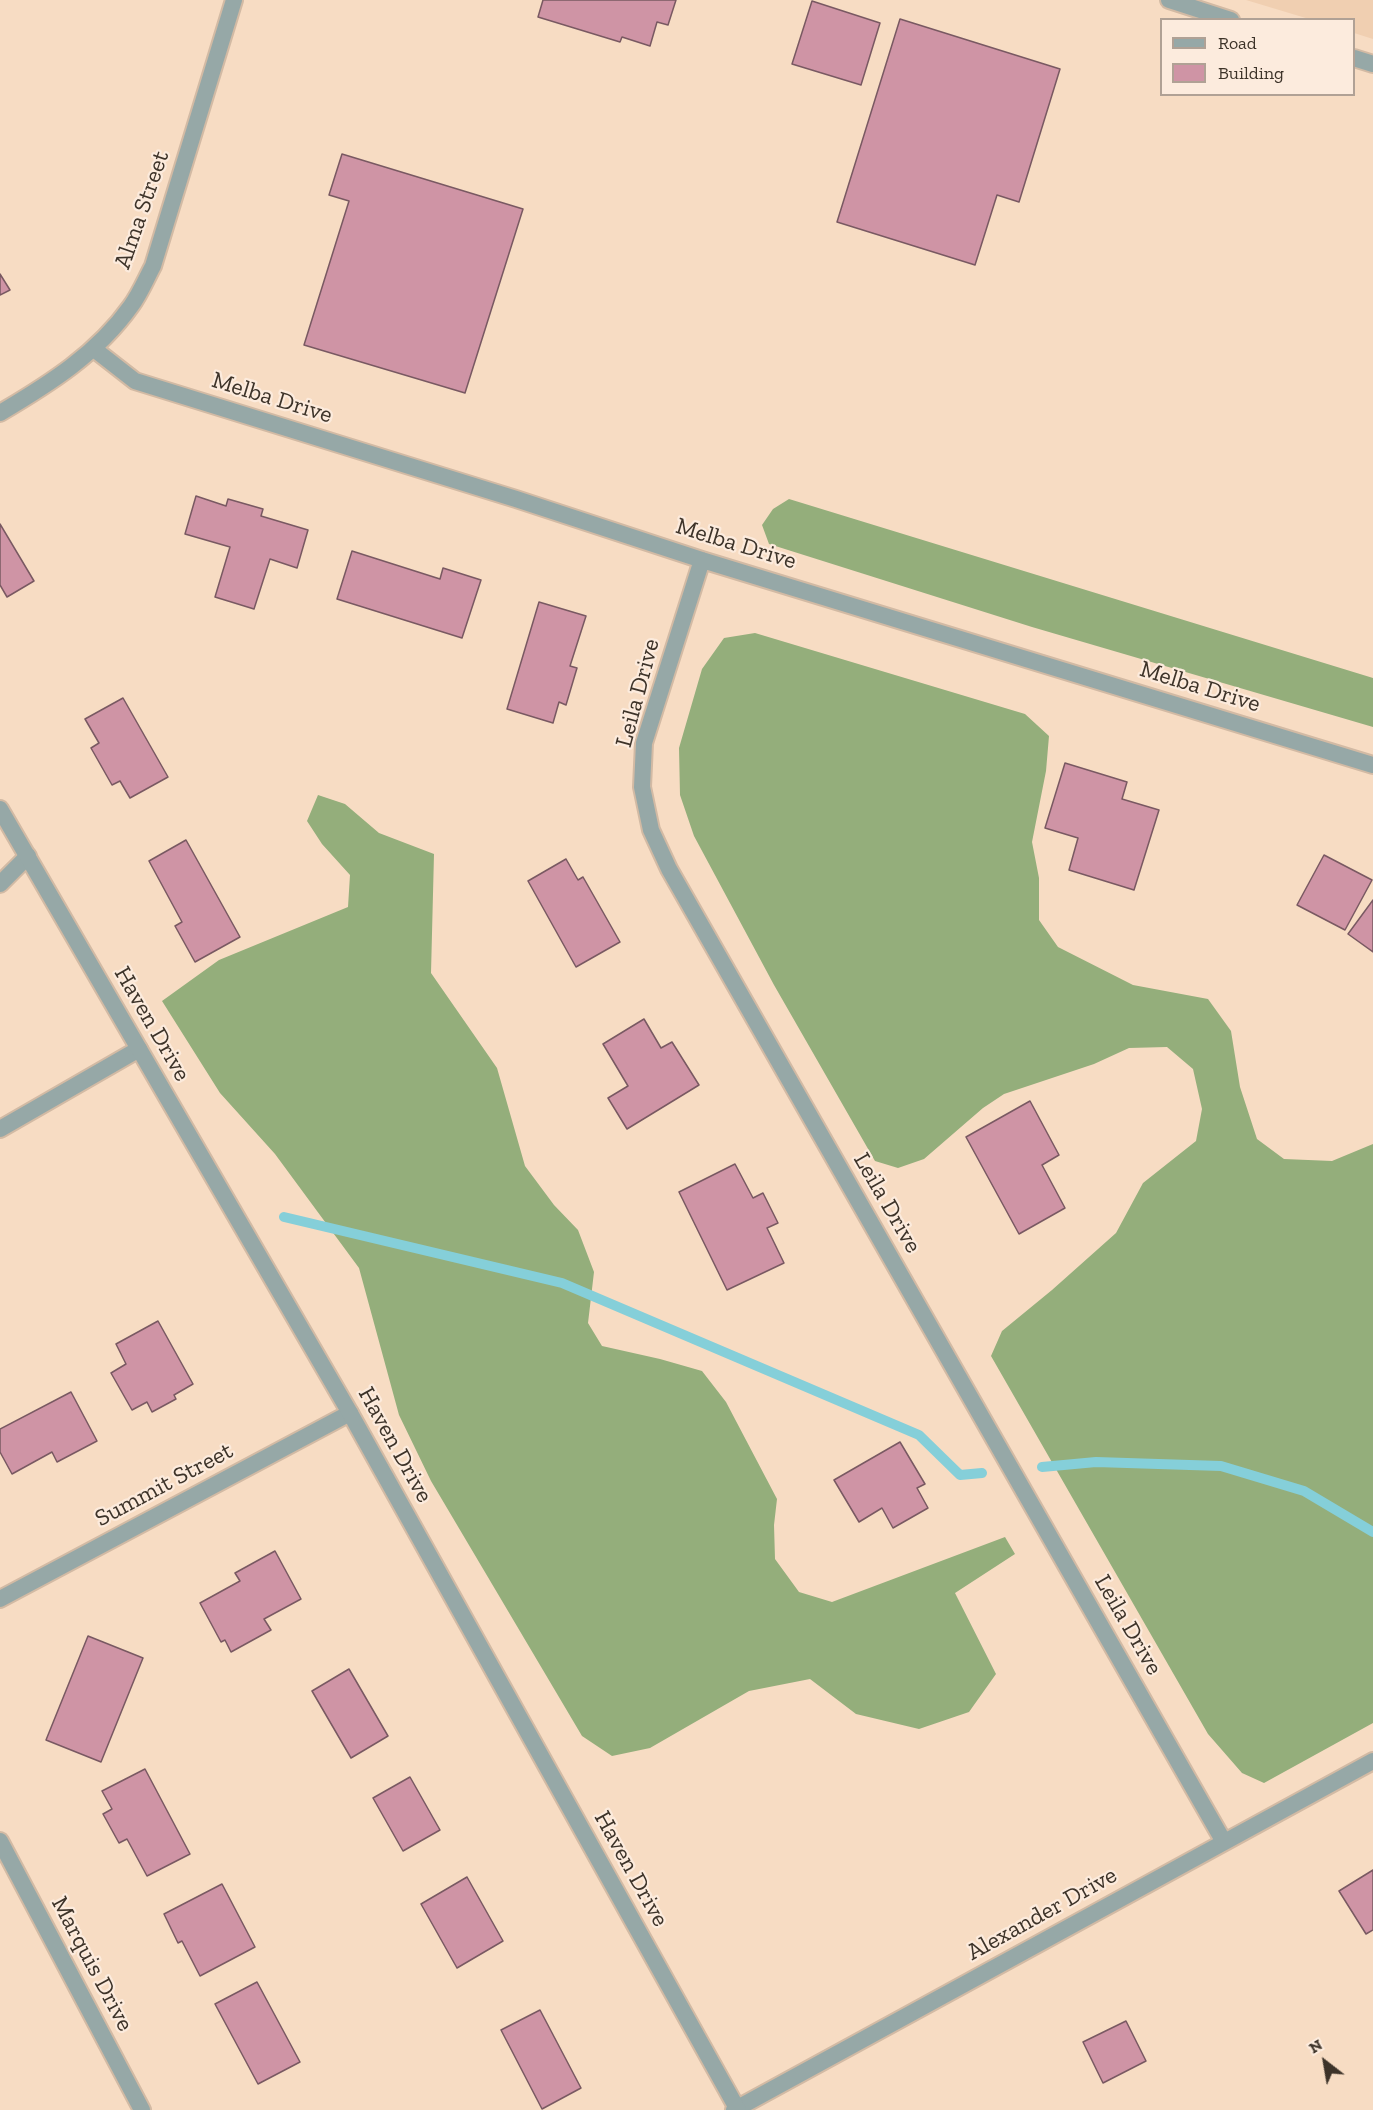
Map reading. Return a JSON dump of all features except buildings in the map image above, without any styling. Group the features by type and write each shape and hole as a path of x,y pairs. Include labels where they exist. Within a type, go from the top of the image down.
{"street":[{"name":"Alma Street","path":"0,413 50,383 94,349 131,306 153,266 234,0"},
{"path":"1169,0 1225,18"},
{"path":"1355,59 1373,64"},
{"name":"Melba Drive","path":"94,349 135,381 516,499 702,560 1373,765"},
{"name":"Leila Drive","path":"702,560 644,743 642,787 651,830 669,869 1224,1842"},
{"name":"Haven Drive","path":"0,809 350,1413 736,2110"},
{"path":"0,884 28,856"},
{"path":"0,1129 139,1049"},
{"name":"Summit Street","path":"0,1599 350,1413"},
{"name":"Alexander Drive","path":"736,2110 1373,1761"},
{"name":"Marquis Drive","path":"0,1841 142,2110"}],"shaded area":[{"path":"1246,0 1373,0 1373,39 1355,33 1355,18 1306,18"}],"green space":[{"path":"789,499 1373,678 1373,727 1032,627 769,544 762,525 773,509"},
{"path":"755,633 1025,714 1049,736 1046,771 1032,842 1039,878 1039,920 1058,947 1133,985 1208,999 1231,1031 1240,1087 1257,1139 1284,1159 1332,1161 1373,1144 1373,1723 1264,1783 1242,1773 1208,1734 991,1356 1002,1331 1116,1233 1143,1183 1196,1141 1202,1109 1193,1069 1167,1047 1129,1048 1094,1064 1004,1094 983,1108 924,1159 898,1168 875,1161 774,985 694,836 680,795 679,748 702,669 724,638"},
{"path":"318,795 345,804 379,833 434,854 431,973 497,1068 525,1166 554,1205 578,1230 594,1272 588,1323 602,1346 702,1371 726,1402 777,1499 774,1525 775,1559 799,1592 832,1602 1005,1537 1015,1554 955,1593 996,1674 969,1712 919,1729 856,1714 810,1679 749,1691 650,1748 612,1756 582,1736 431,1481 399,1415 359,1268 275,1154 220,1093 162,1001 219,960 348,907 350,875 322,844 307,821"}],"waterway":[{"path":"284,1217 562,1283 919,1435 960,1475 982,1473"},
{"path":"1042,1467 1096,1462 1221,1466 1304,1491 1373,1532"}]}
